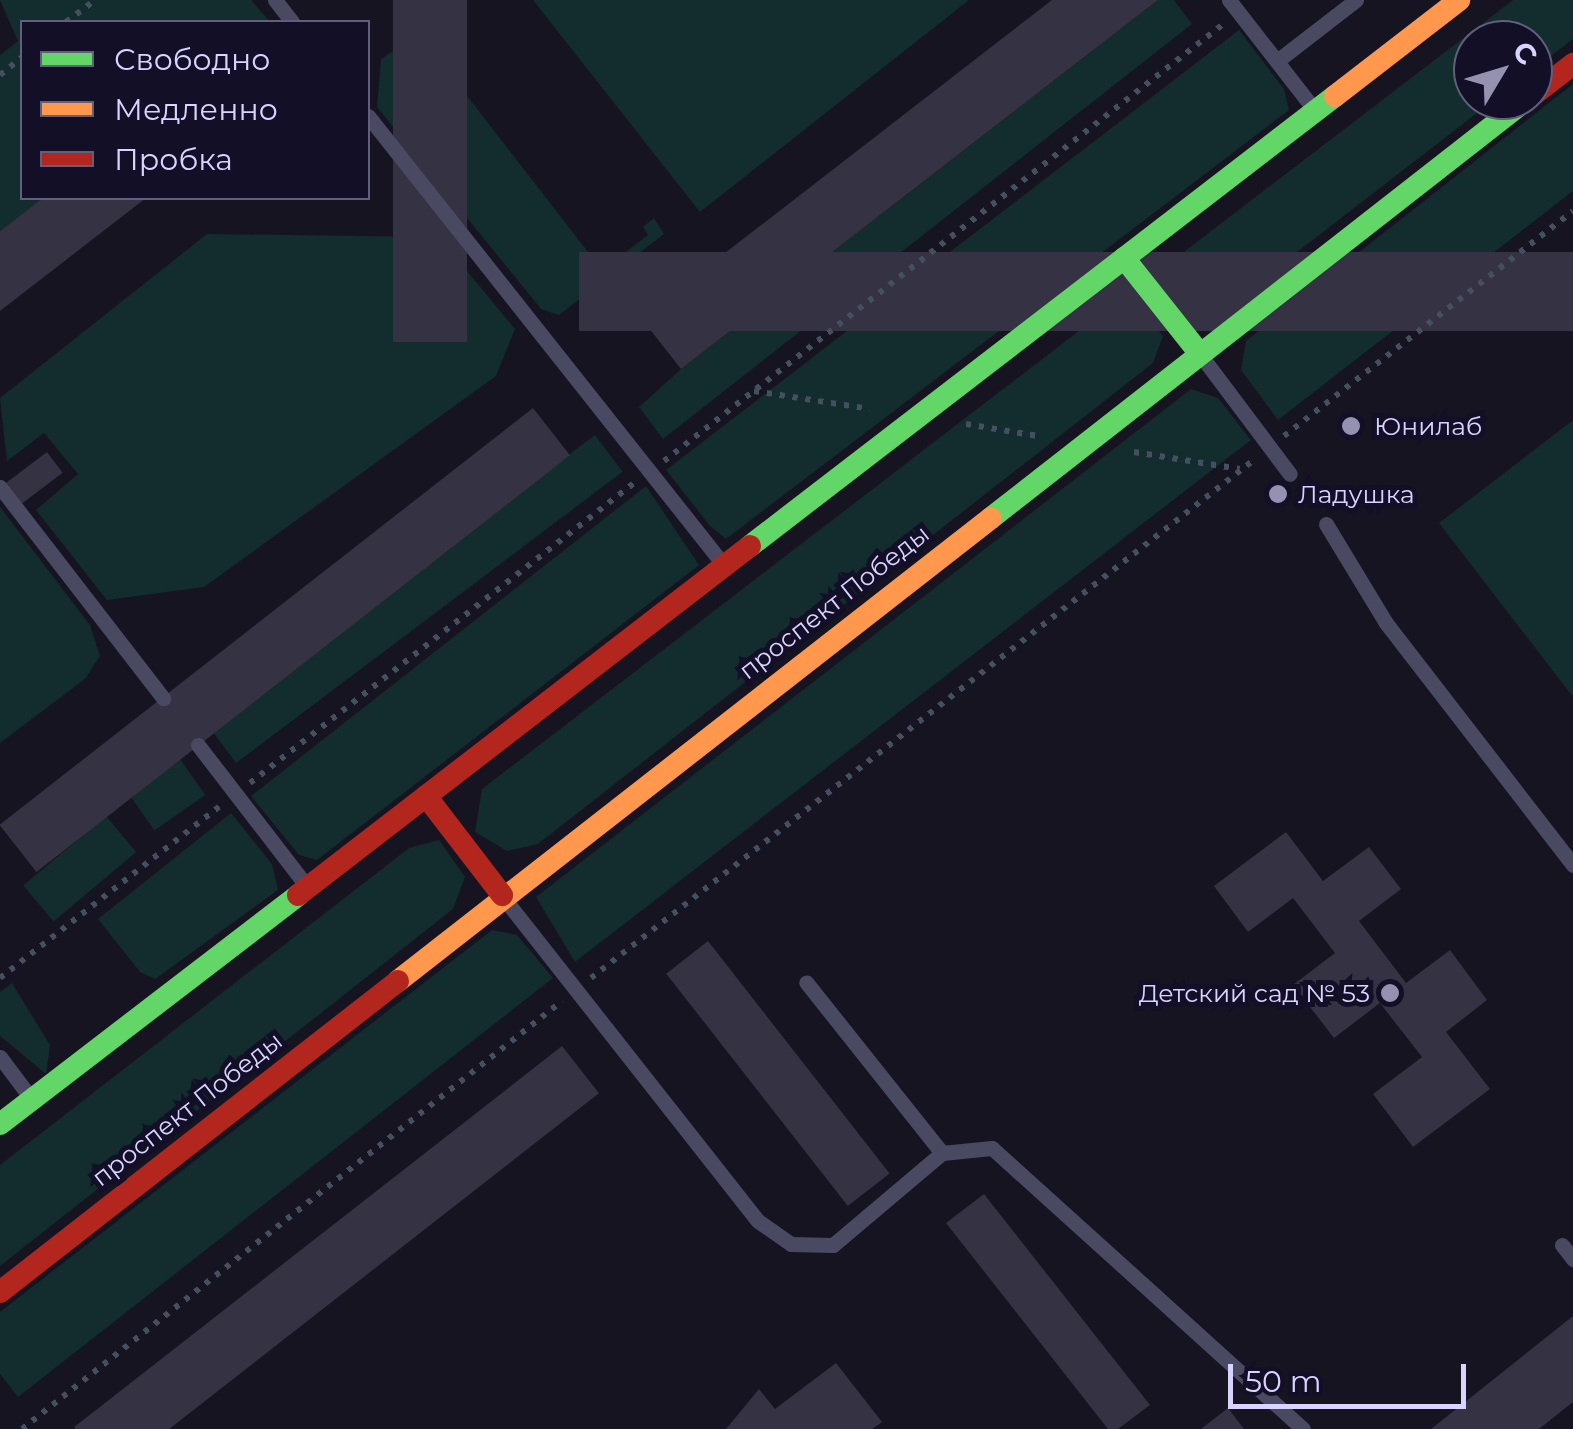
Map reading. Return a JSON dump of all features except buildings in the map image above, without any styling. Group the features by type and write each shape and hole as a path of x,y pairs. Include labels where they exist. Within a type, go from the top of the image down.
{"main road":[{"path":"0,1124 1458,0"},
{"path":"1553,80 1573,64"},
{"name":"проспект Победы","path":"0,1292 502,894 1500,120"},
{"path":"1124,258 1200,354"},
{"path":"426,796 502,894"}],"lane":[{"path":"275,0 290,20"},
{"path":"1276,62 1356,0"},
{"path":"1233,6 1315,111"},
{"path":"370,119 724,566"},
{"path":"1200,354 1290,474"},
{"path":"0,487 163,698"},
{"path":"1326,524 1386,623 1573,865"},
{"path":"198,745 308,888"},
{"path":"502,894 758,1220 791,1244 833,1246 942,1153 992,1148 1303,1429"},
{"path":"806,982 942,1153"},
{"path":"0,1057 32,1100"},
{"path":"1562,1244 1573,1259"}],"path":[{"path":"69,20 95,0"},
{"path":"0,978 753,391 1233,6"},
{"path":"0,75 20,59"},
{"path":"22,1429 576,990 1573,211"},
{"path":"753,391 1241,470"}],"green space":[{"path":"0,0 251,0 268,20 20,20 20,200 40,200 0,231 0,55 18,41"},
{"path":"533,0 969,0 700,212"},
{"path":"1158,0 1174,0 1192,24 663,439 639,407 681,369"},
{"path":"1513,0 1573,0 1573,39 1553,54 1553,20 1487,20"},
{"path":"1239,30 1284,89 1289,110 726,539 710,526 666,470"},
{"path":"419,34 602,270 648,235 643,227 654,218 664,234 559,315 541,309 377,107 381,59"},
{"path":"1453,46 1453,120 1468,120 1222,310 1190,311 1175,275 1185,251"},
{"path":"1573,84 1573,191 1278,420 1241,370 1246,341 1527,120 1553,120 1553,100"},
{"path":"207,234 439,237 515,329 496,376 204,587 107,600 36,510 78,474 44,433 7,461 0,398"},
{"path":"1137,304 1163,336 1153,363 538,844 507,851 475,832 482,789 1110,307"},
{"path":"1191,389 1218,398 1251,440 575,962 536,897"},
{"path":"1573,420 1573,697 1439,523"},
{"path":"595,435 623,472 236,763 208,726"},
{"path":"646,486 699,565 317,860 299,855 251,796"},
{"path":"0,507 90,625 100,656 85,679 0,743"},
{"path":"180,759 205,795 154,831 129,795"},
{"path":"231,813 272,864 278,890 155,979 140,972 98,919"},
{"path":"106,816 136,852 53,921 23,885"},
{"path":"439,840 465,877 453,909 0,1266 0,1165 409,848"},
{"path":"492,930 517,935 553,978 18,1397 0,1374 0,1312"},
{"path":"12,983 50,1045 46,1074 0,1036 0,992"}],"traffic: fast":[{"path":"750,546 1335,96"},
{"path":"991,518 1500,120"},
{"path":"1124,258 1200,354"},
{"path":"0,1124 298,895"}],"traffic: slow":[{"path":"1335,96 1459,0"},
{"path":"398,981 991,518"}],"traffic: jam":[{"path":"1553,80 1573,64"},
{"path":"298,895 750,546"},
{"path":"426,796 502,895"},
{"path":"0,1292 398,981"}],"place":[{"name":"Юнилаб","path":"1351,426"},
{"name":"Ладушка","path":"1278,494"},
{"name":"Детский сад № 53","path":"1390,993"}]}
